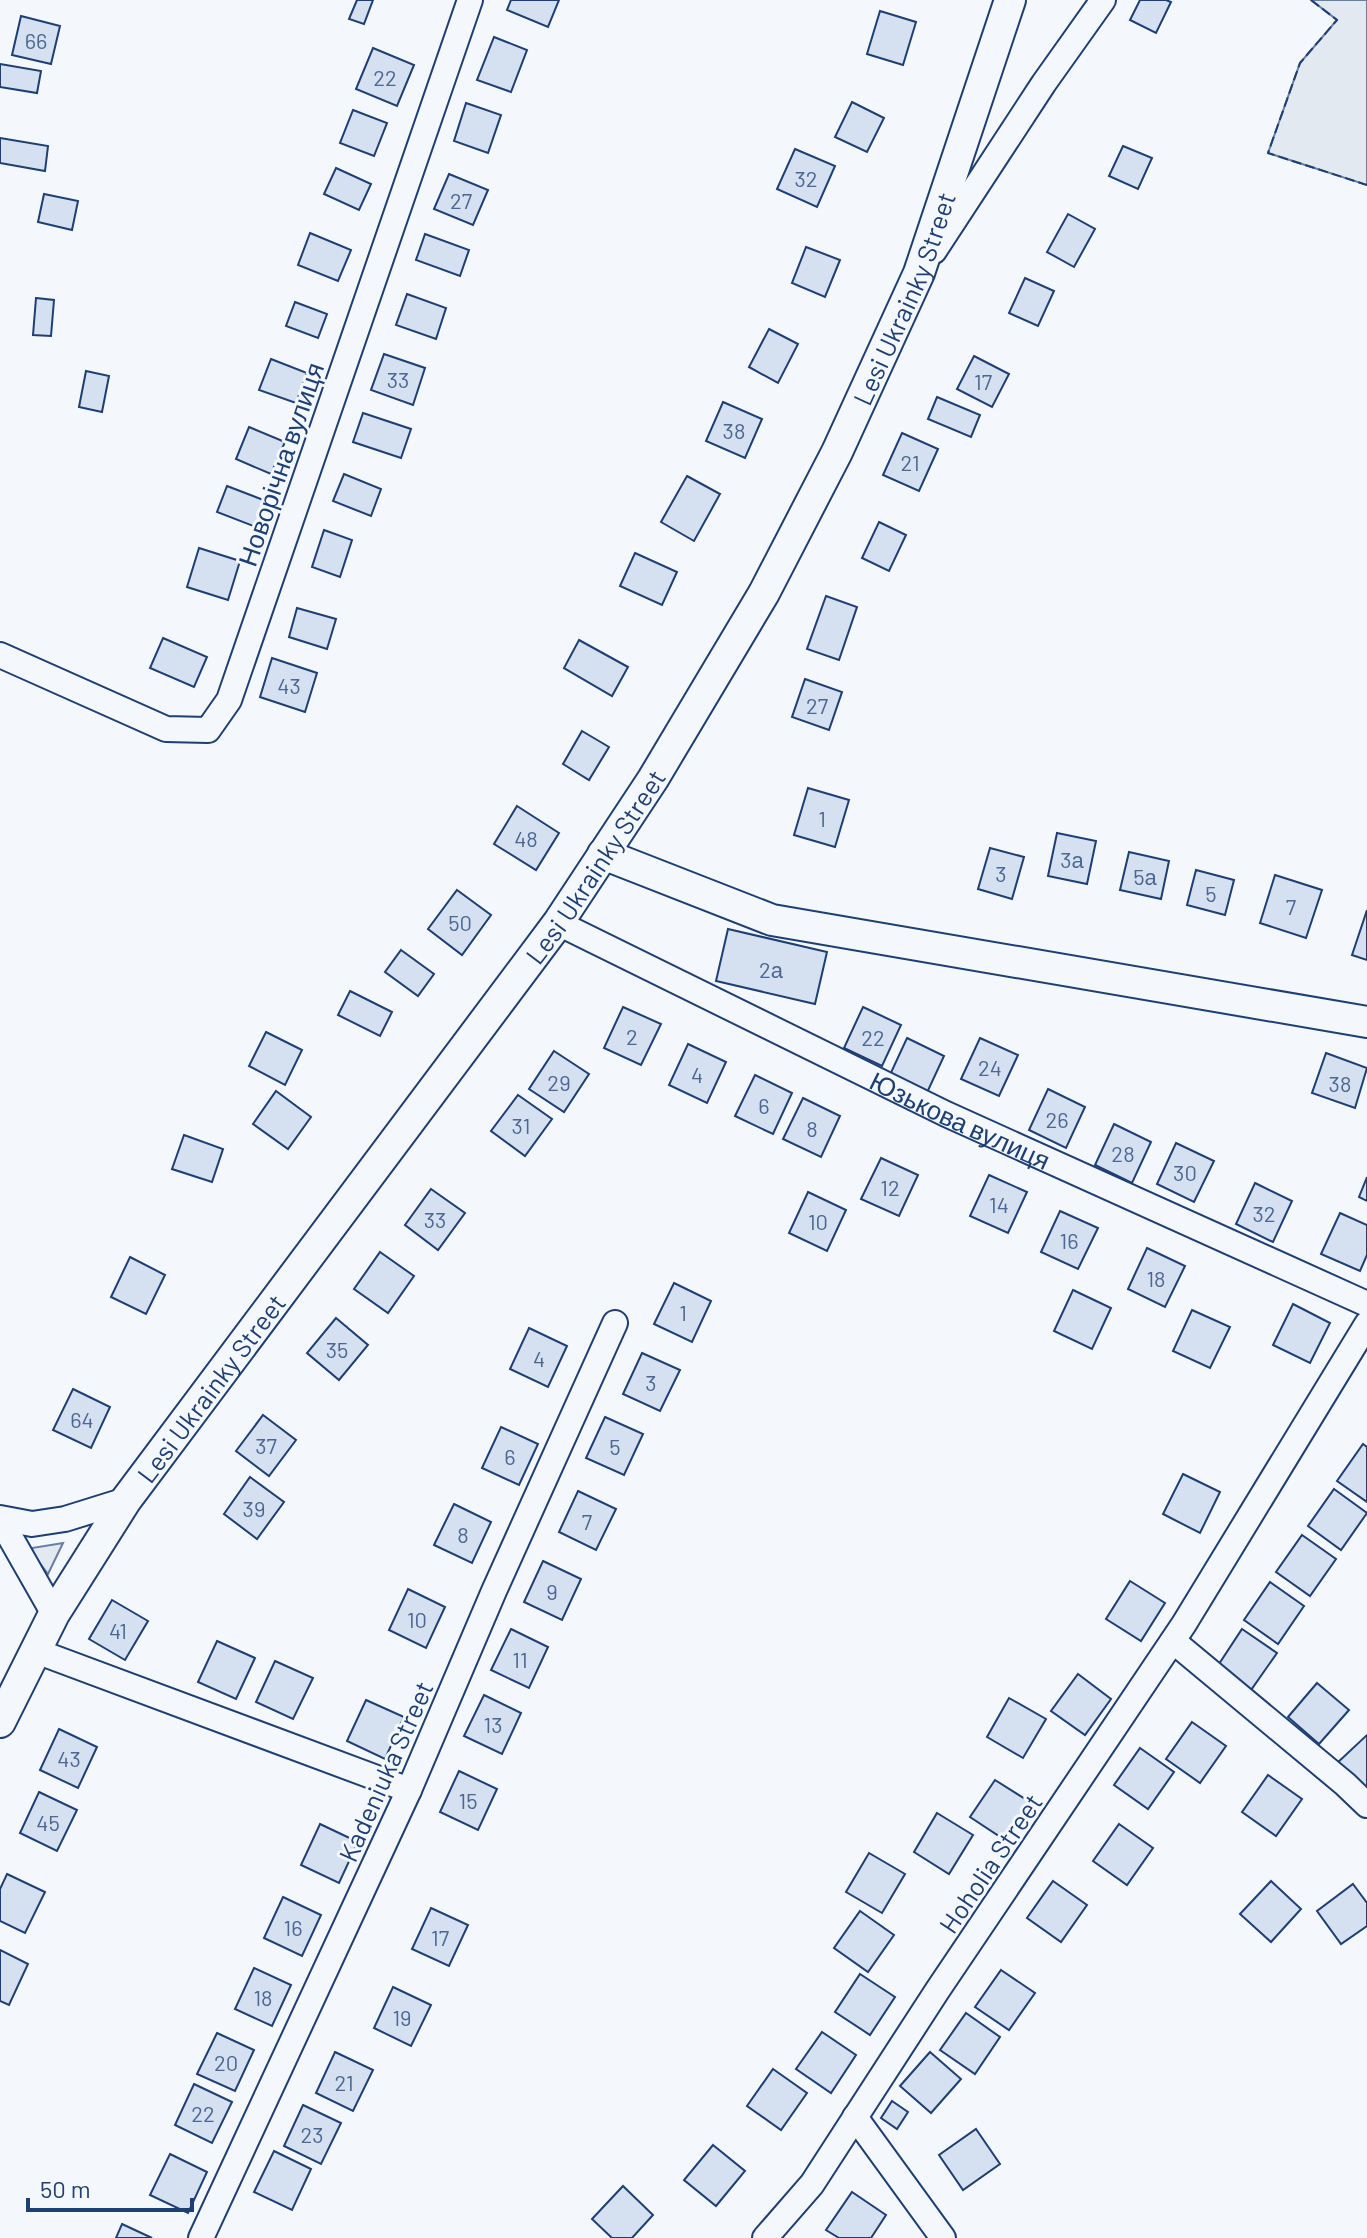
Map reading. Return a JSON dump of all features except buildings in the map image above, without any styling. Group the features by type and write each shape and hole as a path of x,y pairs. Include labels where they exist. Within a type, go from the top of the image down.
{"main road":[{"name":"Lesi Ukrainky Street","path":"0,1722 54,1614 126,1500 558,923 653,779 764,593 837,452 919,273 1010,0"},
{"path":"603,854 772,920 1367,1022"}],"street":[{"name":"Новорічна вулиця","path":"0,655 166,729 208,730 229,700 470,0"},
{"path":"919,273 1044,83 1103,0"},
{"name":"Юзькова вулиця","path":"558,923 946,1114 1367,1304"},
{"name":"Kadeniuka Street","path":"201,2238 409,1790 494,1591 615,1323"},
{"name":"Hoholia Street","path":"765,2238 812,2184 1173,1641 1367,1324"},
{"path":"0,1518 32,1524 65,1519 126,1500"},
{"path":"0,1528 9,1535 54,1614"},
{"path":"1173,1641 1367,1805"},
{"path":"36,1651 409,1790"},
{"path":"855,2117 943,2238"}],"shaded area":[{"path":"1311,0 1367,0 1367,185 1268,153 1300,63 1337,20"},
{"path":"63,1543 48,1574 32,1548"}],"fence":[{"path":"1311,0 1337,20 1300,63 1268,153 1367,185"}]}
